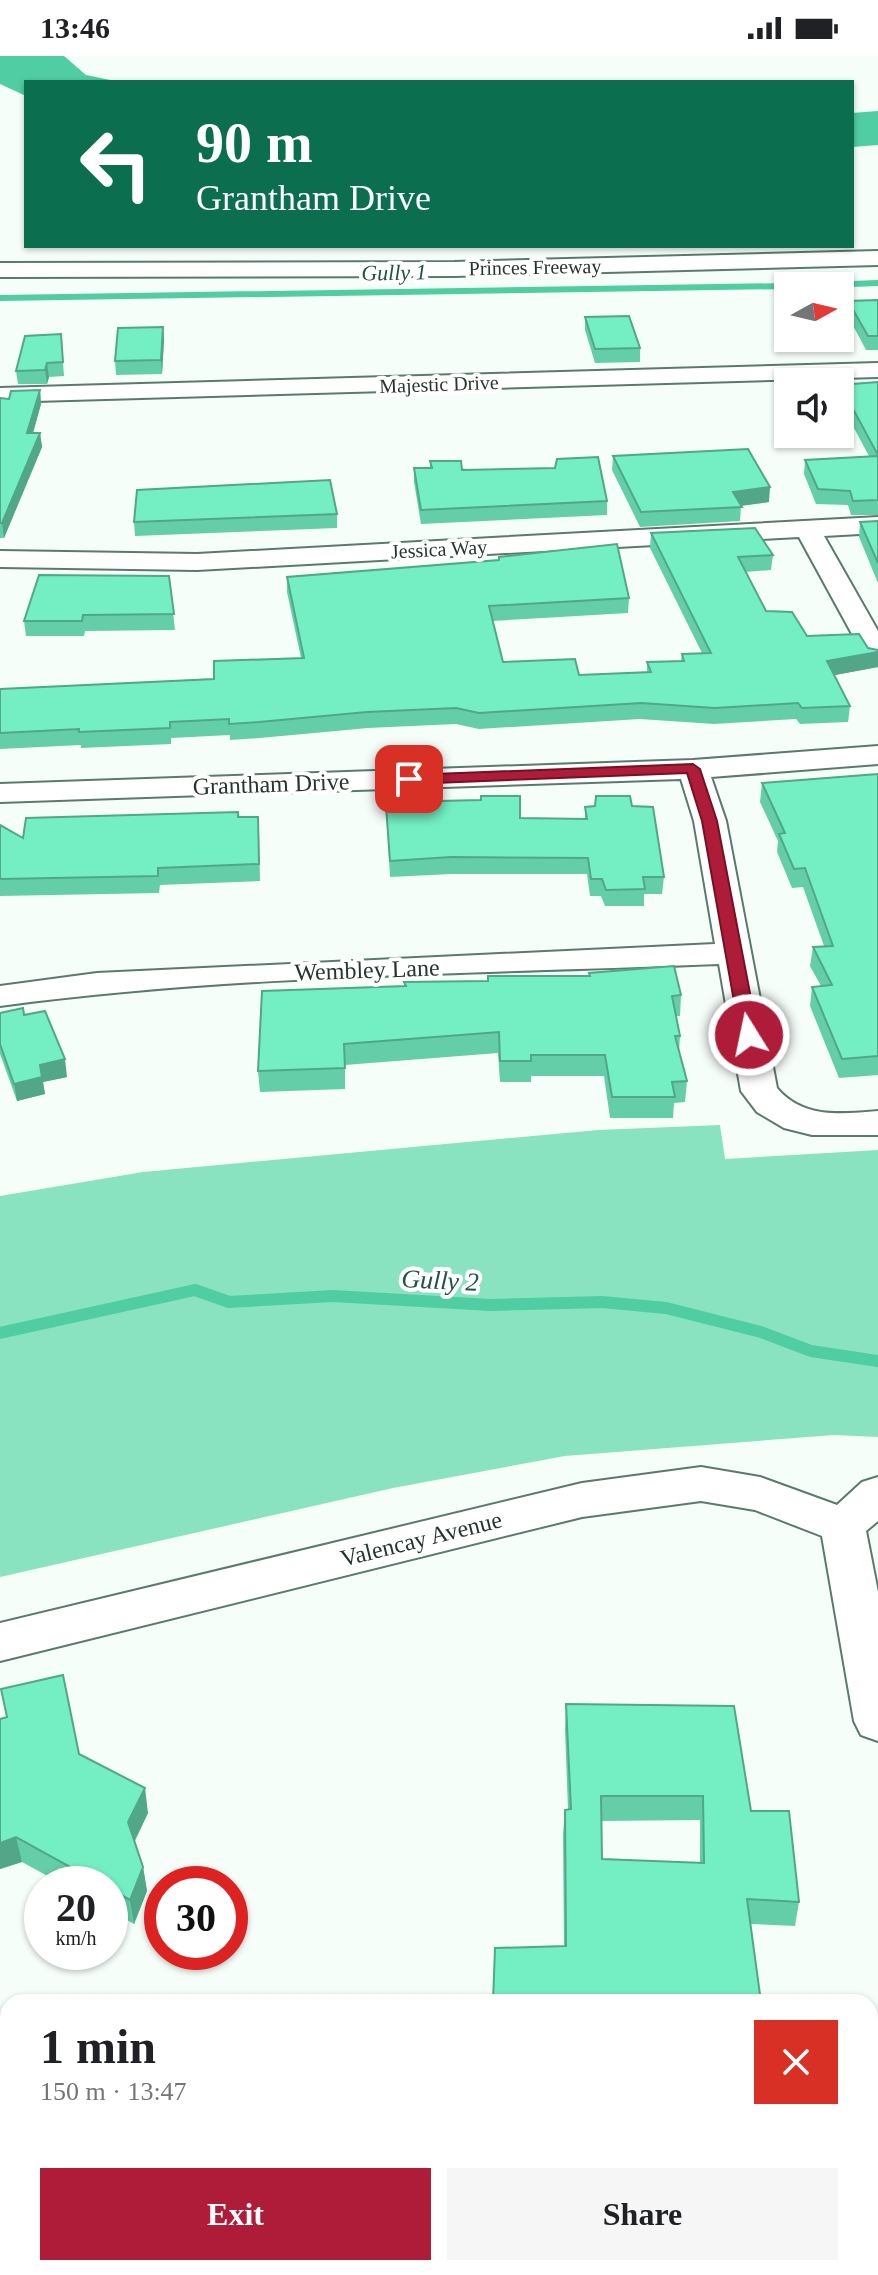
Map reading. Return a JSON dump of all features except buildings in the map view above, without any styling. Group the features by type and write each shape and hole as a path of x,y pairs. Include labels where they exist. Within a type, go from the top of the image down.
{"highway":[{"path":"854,237 878,236"},
{"name":"Princes Freeway","path":"0,248 24,248"},
{"name":"Princes Freeway","path":"0,270 454,269 878,258"}],"street":[{"name":"Majestic Drive","path":"0,395 878,370"},
{"name":"Jessica Way","path":"0,559 197,562 878,525"},
{"path":"808,530 878,656"},
{"name":"Grantham Drive","path":"0,793 693,769 878,755"},
{"path":"693,769 710,821 759,1091 772,1110 808,1123 850,1126 878,1123"},
{"name":"Wembley Lane","path":"0,996 97,983 190,977 734,953"},
{"name":"Valencay Avenue","path":"0,1642 582,1500 701,1484 760,1494 843,1526"},
{"path":"878,1494 843,1526 878,1721"}],"shaded area":[{"path":"0,56 64,56 86,75 110,80 24,80 24,95 0,84"},
{"path":"878,111 878,145 854,147 854,113"},
{"path":"720,1125 725,1159 878,1150 878,1437 834,1435 565,1456 393,1488 0,1577 0,1196 143,1172 598,1130"}],"waterway":[{"name":"Gully 1","path":"854,284 878,283"},
{"name":"Gully 1","path":"0,298 774,286"},
{"name":"Gully 2","path":"0,1333 195,1290 229,1302 333,1296 491,1305 602,1302 666,1308 761,1332 811,1351 878,1361"}],"route":[{"path":"409,779 693,769 710,821 749,1035"}]}
